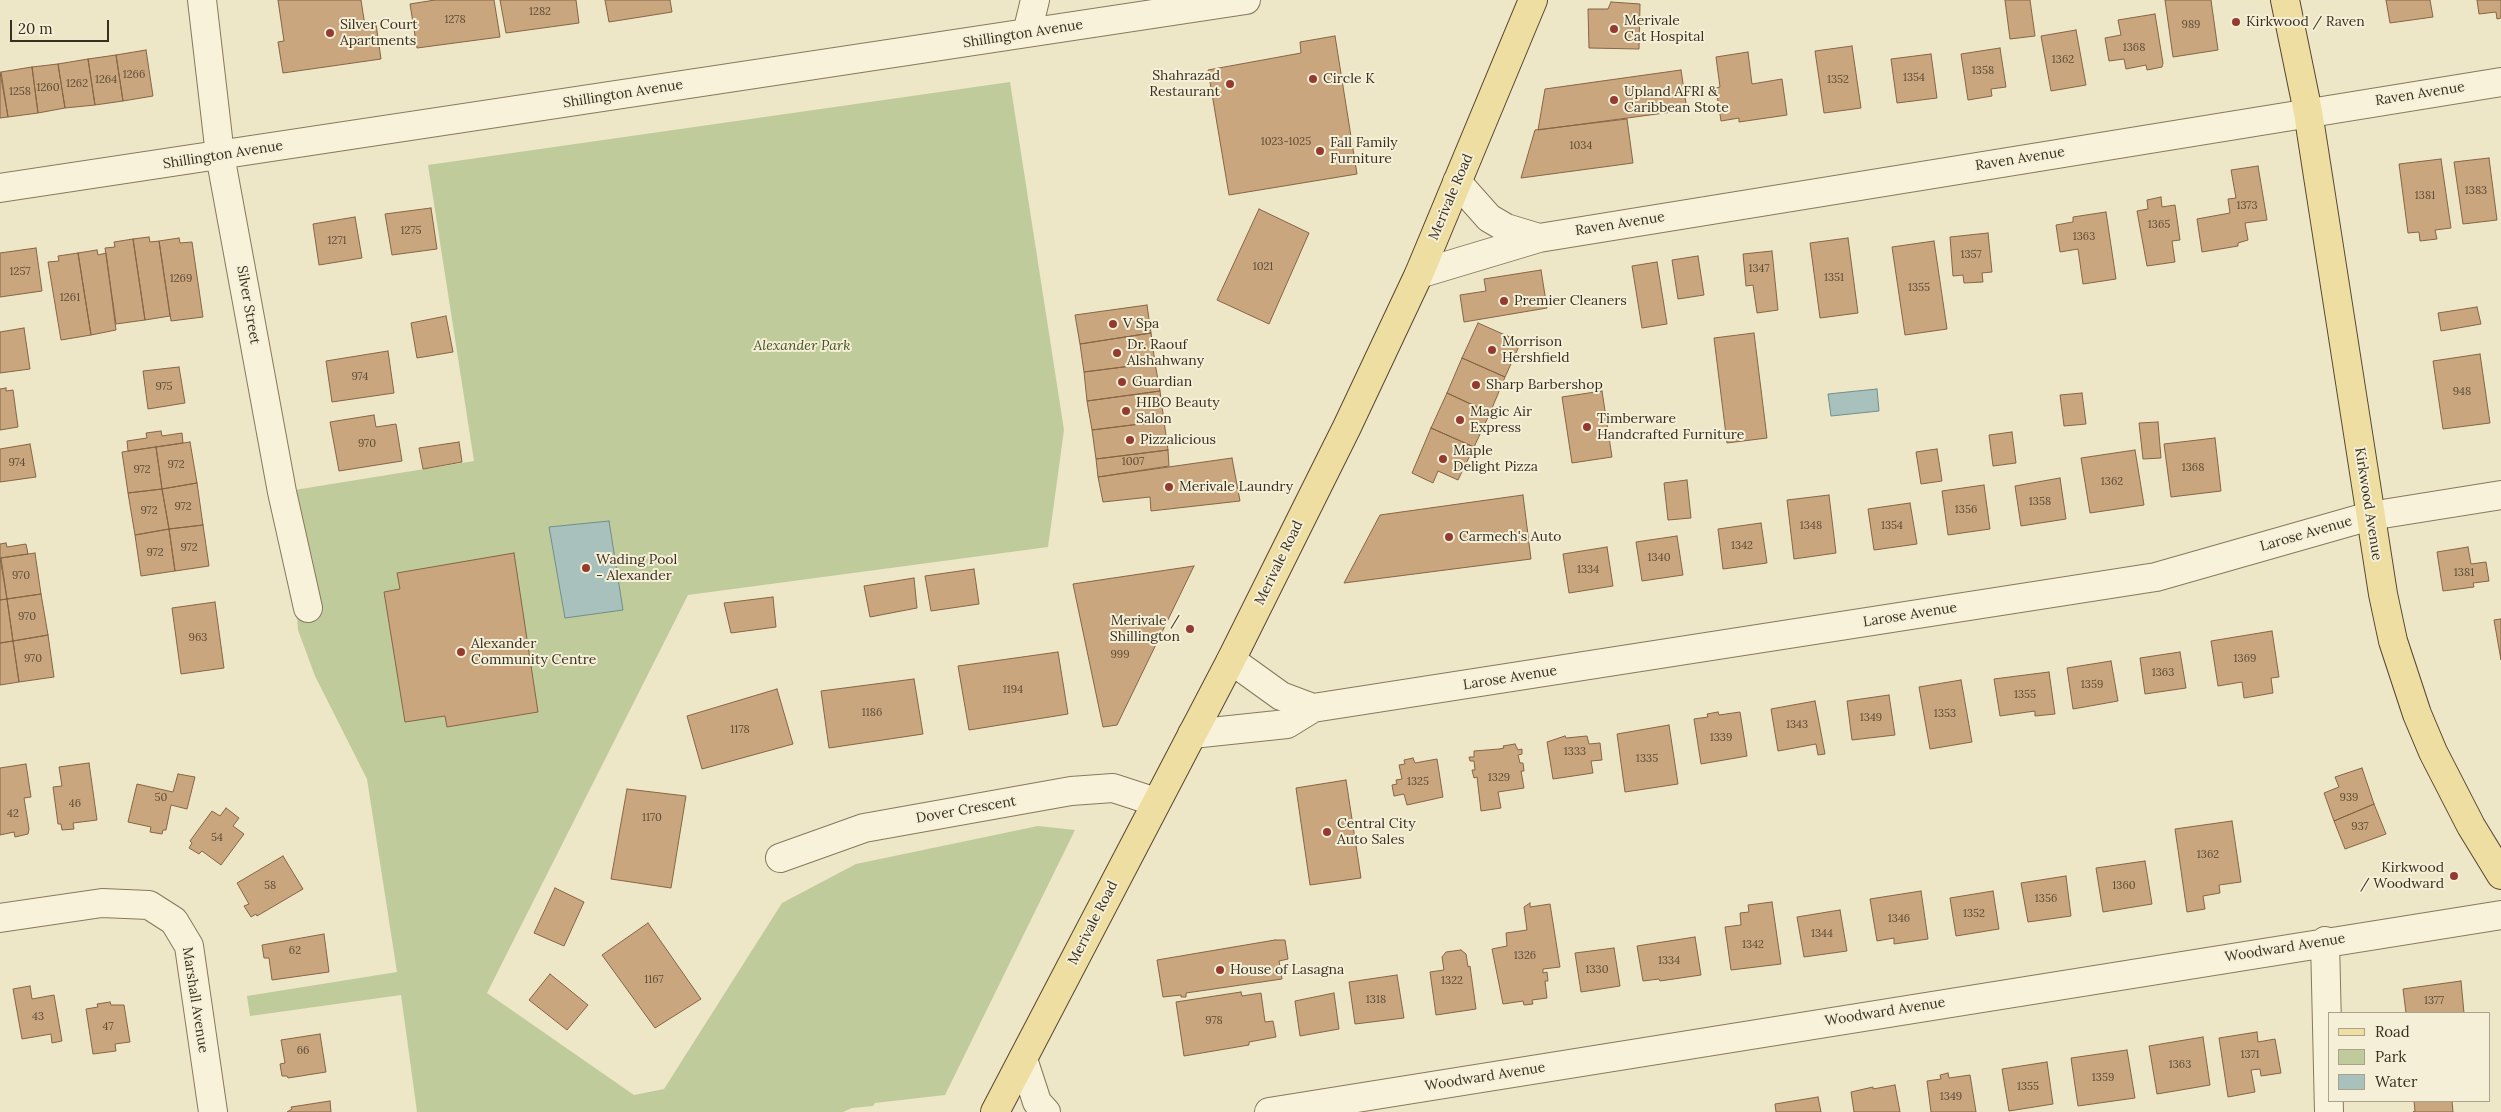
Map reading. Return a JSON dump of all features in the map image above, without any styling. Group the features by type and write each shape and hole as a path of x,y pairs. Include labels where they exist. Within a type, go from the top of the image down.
{"main road":[{"name":"Merivale Road","path":"995,1112 1231,660 1347,427 1419,274 1533,0"},
{"name":"Kirkwood Avenue","path":"2285,0 2308,112 2370,516 2393,641 2414,707 2452,790 2501,875"},
{"name":"Kirkwood Avenue","path":"2300,0 2308,112"}],"street":[{"name":"Silver Street","path":"202,0 220,155 282,492 308,608"},
{"path":"1026,33 1035,0"},
{"name":"Shillington Avenue","path":"0,188 1246,0"},
{"name":"Raven Avenue","path":"1419,274 1539,238 2501,82"},
{"name":"Raven Avenue","path":"1457,182 1490,218 1506,228 1539,238"},
{"name":"Larose Avenue","path":"1192,734 1287,724 1314,708 2156,576 2370,516 2501,496"},
{"name":"Larose Avenue","path":"1231,660 1281,696 1314,708"},
{"name":"Dover Crescent","path":"780,858 864,828 1071,791 1113,788 1156,802"},
{"name":"Marshall Avenue","path":"0,918 102,903 148,905 174,921 189,946 213,1112"},
{"name":"Woodward Avenue","path":"1269,1112 2325,941 2393,933 2501,915"},
{"path":"2325,941 2328,1069"},
{"path":"1023,1059 1037,1102 1046,1112"}],"green space":[{"name":"Alexander Park","path":"1010,82 1064,430 1048,547 688,595 487,993 634,1095 664,1089 782,903 856,864 1038,826 1075,830 945,1095 875,1103 873,1106 852,1108 843,1112 417,1112 401,995 250,1016 247,996 397,972 367,779 315,676 298,630 291,533 282,492 474,461 428,165"}],"water":[{"path":"1877,389 1879,411 1831,416 1828,394"},
{"name":"Wading Pool - Alexander","path":"609,521 623,610 565,618 549,527"}],"building":[{"name":"Silver Court Apartments","path":"278,0 361,0 365,26 376,24 381,59 283,73 278,42 284,41"},
{"path":"435,0 494,0 500,37 417,48 410,4"},
{"path":"500,0 576,0 579,23 506,33"},
{"path":"605,0 670,0 672,12 609,22"},
{"path":"2005,0 2030,0 2035,36 2010,39"},
{"path":"2165,0 2211,0 2218,50 2173,57"},
{"path":"2386,0 2430,0 2433,17 2390,23"},
{"path":"2477,0 2501,0 2501,18 2497,19 2496,12 2479,14"},
{"name":"Merivale Cat Hospital","path":"1611,2 1640,4 1639,49 1589,48 1588,9 1608,9"},
{"path":"2155,14 2163,63 2162,67 2147,70 2146,65 2126,69 2124,59 2109,61 2105,38 2121,35 2118,20"},
{"path":"2076,30 2086,85 2051,91 2041,36"},
{"path":"1335,36 1357,174 1229,195 1208,70 1301,53 1300,42"},
{"path":"1852,46 1861,108 1824,113 1815,51"},
{"path":"2000,48 2006,87 1991,89 1992,96 1968,100 1961,54"},
{"path":"146,50 153,96 123,101 116,55"},
{"path":"1748,52 1752,84 1782,79 1787,115 1739,122 1739,118 1721,121 1716,88 1720,87 1716,57"},
{"path":"1931,54 1937,98 1897,103 1891,59"},
{"path":"116,55 123,101 95,105 88,59"},
{"path":"88,59 95,105 65,108 58,64"},
{"path":"58,64 65,108 38,113 32,67"},
{"path":"32,67 38,113 8,117 1,72"},
{"name":"Upland AFRI & Caribbean Stote","path":"1681,70 1687,110 1538,130 1545,89"},
{"path":"0,72 8,117 0,118"},
{"path":"1627,119 1633,163 1521,178 1535,130"},
{"path":"2489,158 2497,220 2463,224 2454,162"},
{"path":"2441,159 2451,228 2435,230 2437,239 2420,241 2419,232 2408,233 2399,164"},
{"path":"2258,166 2267,220 2245,223 2248,240 2238,243 2238,246 2202,252 2197,219 2230,213 2228,199 2236,198 2231,170"},
{"path":"2161,197 2162,207 2175,205 2180,240 2172,241 2175,262 2147,266 2137,211 2148,209 2147,200"},
{"path":"431,208 437,249 392,255 385,214"},
{"path":"1259,209 1309,233 1269,324 1217,300"},
{"path":"2106,212 2116,279 2083,284 2078,249 2060,252 2056,225 2073,222 2073,217"},
{"path":"355,217 362,258 319,265 313,224"},
{"path":"1988,233 1992,272 1982,273 1983,282 1964,283 1963,275 1953,276 1950,237"},
{"path":"149,237 150,242 159,241 170,316 145,320 133,239"},
{"path":"179,238 180,243 192,242 203,317 171,321 159,241"},
{"path":"1848,238 1858,313 1820,318 1810,243"},
{"path":"133,239 145,320 116,324 105,248 115,247 114,242"},
{"path":"1934,241 1947,329 1905,335 1892,247"},
{"path":"36,248 42,291 0,297 0,253"},
{"path":"97,250 98,255 106,253 116,330 91,335 78,253"},
{"path":"1772,251 1778,310 1757,313 1753,285 1746,286 1743,254"},
{"path":"78,253 91,335 61,340 48,262 59,261 58,256"},
{"path":"1698,256 1704,295 1678,299 1672,260"},
{"path":"1657,262 1667,324 1642,328 1632,266"},
{"name":"Premier Cleaners","path":"1541,270 1547,308 1464,322 1460,295 1486,291 1484,279"},
{"name":"V Spa","path":"1147,305 1151,333 1080,344 1075,315"},
{"path":"2477,307 2481,324 2441,331 2438,313"},
{"path":"446,316 453,352 417,358 411,323"},
{"name":"Morrison Hershfield","path":"1478,323 1521,342 1505,377 1462,358"},
{"path":"24,328 30,369 0,373 0,332"},
{"name":"Dr. Raouf Alshahwany","path":"1151,333 1155,363 1084,372 1080,344"},
{"path":"1754,333 1767,438 1727,443 1714,338"},
{"path":"388,351 394,393 332,402 326,361"},
{"path":"2480,354 2490,423 2443,429 2433,361"},
{"name":"Sharp Barbershop","path":"1462,358 1505,377 1490,413 1447,393"},
{"name":"Guardian","path":"1155,363 1160,391 1087,401 1084,372"},
{"path":"179,367 185,403 148,409 143,371"},
{"path":"6,388 6,391 13,390 18,427 0,430 0,389"},
{"name":"HIBO Beauty Salon","path":"1160,391 1164,421 1092,430 1087,401"},
{"name":"Timberware Handcrafted Furniture","path":"1602,391 1612,457 1572,463 1562,397"},
{"name":"Magic Air Express","path":"1447,393 1490,413 1474,447 1431,428"},
{"path":"2082,393 2086,424 2064,426 2060,395"},
{"path":"374,415 376,427 396,424 402,461 339,471 330,422"},
{"name":"Pizzalicious","path":"1164,421 1168,450 1096,459 1092,430"},
{"path":"2158,422 2161,458 2143,459 2139,423"},
{"name":"Maple Delight Pizza","path":"1431,428 1474,447 1458,480 1438,471 1433,483 1412,473"},
{"path":"161,431 162,436 182,433 183,443 128,451 127,441 147,438 146,433"},
{"path":"2012,432 2016,463 1993,466 1989,435"},
{"path":"2215,438 2221,491 2171,497 2164,444"},
{"path":"190,442 197,483 162,489 156,447"},
{"path":"459,442 462,462 423,469 419,448"},
{"path":"30,444 36,477 0,482 0,449"},
{"path":"156,447 162,489 128,493 122,452"},
{"path":"1937,449 1942,481 1921,484 1916,452"},
{"path":"1168,450 1169,466 1098,477 1096,459"},
{"path":"2135,450 2144,505 2090,513 2081,458"},
{"name":"Merivale Laundry","path":"1232,458 1240,501 1151,511 1150,497 1103,502 1098,477"},
{"path":"2060,478 2066,519 2021,526 2015,486"},
{"path":"1687,480 1691,518 1668,520 1664,483"},
{"path":"197,483 203,525 169,529 162,489"},
{"path":"1984,485 1990,529 1948,535 1942,491"},
{"path":"162,489 169,529 135,535 128,493"},
{"name":"Carmech's Auto","path":"1523,495 1531,559 1344,583 1380,515"},
{"path":"1829,495 1836,553 1794,559 1787,500"},
{"path":"1910,503 1917,544 1874,550 1868,509"},
{"path":"1761,523 1767,563 1723,569 1718,529"},
{"path":"203,525 209,566 175,571 169,529"},
{"path":"169,529 175,571 141,576 135,535"},
{"path":"1677,536 1683,575 1642,581 1636,542"},
{"path":"6,543 7,547 26,544 28,554 0,558 0,544"},
{"path":"1607,547 1613,586 1569,593 1563,554"},
{"path":"2468,547 2471,564 2486,562 2489,581 2473,583 2474,587 2443,591 2437,552"},
{"path":"35,553 41,594 7,599 1,558"},
{"name":"Alexander Community Centre","path":"514,553 538,712 447,727 445,716 405,722 384,592 400,589 397,573"},
{"path":"0,558 7,599 0,600"},
{"path":"1194,566 1117,725 1103,727 1073,584"},
{"path":"974,569 979,604 931,611 925,576"},
{"path":"914,578 917,608 870,617 864,586"},
{"path":"41,594 48,635 13,641 7,599"},
{"path":"773,597 776,627 731,633 724,603"},
{"path":"7,599 13,641 0,643 0,600"},
{"path":"215,602 224,668 181,674 172,608"},
{"path":"2501,619 2501,660 2494,620"},
{"path":"2272,631 2279,677 2271,678 2273,693 2244,698 2242,682 2218,686 2211,641"},
{"path":"48,635 54,677 19,682 13,641"},
{"path":"13,641 19,682 0,685 0,643"},
{"path":"1058,652 1068,714 969,730 958,666"},
{"path":"2180,652 2186,688 2145,694 2140,658"},
{"path":"2111,661 2118,701 2073,709 2067,668"},
{"path":"2049,672 2055,714 2035,716 2035,711 2000,716 1994,679"},
{"path":"914,679 923,734 829,748 821,691"},
{"path":"1961,680 1972,742 1930,749 1919,687"},
{"path":"777,689 793,744 702,769 687,716"},
{"path":"1889,695 1895,735 1852,740 1847,701"},
{"path":"1815,701 1825,754 1818,755 1816,744 1778,751 1771,709"},
{"path":"1718,712 1719,715 1740,712 1747,756 1701,764 1694,719 1708,717 1707,714"},
{"path":"1669,725 1678,784 1625,792 1617,734"},
{"path":"1565,736 1566,738 1587,736 1589,744 1600,743 1602,760 1591,761 1593,773 1553,779 1547,742"},
{"path":"1515,744 1518,750 1522,749 1522,754 1518,755 1520,763 1523,763 1524,771 1521,771 1524,788 1498,792 1501,808 1481,811 1477,777 1474,778 1472,770 1475,770 1474,761 1470,761 1469,757 1474,757 1474,751 1499,749 1504,748 1503,746"},
{"path":"1413,758 1415,763 1437,759 1443,797 1407,805 1404,794 1394,796 1392,785 1397,784 1396,780 1402,779 1399,765 1405,764 1404,760"},
{"path":"89,763 97,820 73,823 74,829 62,830 61,824 58,824 53,787 62,786 59,767"},
{"path":"26,764 31,797 24,798 29,829 28,834 15,837 14,832 0,835 0,768"},
{"path":"2362,768 2374,804 2334,821 2324,793 2339,787 2335,777"},
{"path":"178,774 195,777 187,809 171,805 166,830 163,830 162,834 150,832 151,827 128,822 137,784 173,792"},
{"name":"Central City Auto Sales","path":"1346,780 1361,878 1310,885 1296,788"},
{"path":"627,789 686,796 671,888 611,879"},
{"path":"2374,804 2386,834 2345,849 2334,821"},
{"path":"226,808 239,818 233,826 244,834 221,865 202,851 199,854 189,848 192,843 190,841 212,811 220,816"},
{"path":"2232,821 2241,882 2219,885 2220,893 2203,896 2205,909 2187,912 2175,829"},
{"path":"283,856 303,889 257,916 256,914 251,917 244,906 249,904 237,883"},
{"path":"2145,861 2152,904 2103,912 2096,868"},
{"path":"2066,876 2071,916 2028,922 2021,883"},
{"path":"555,888 584,902 564,946 534,933"},
{"path":"1921,891 1928,939 1894,944 1894,938 1877,941 1870,899"},
{"path":"1993,891 1999,929 1956,936 1950,898"},
{"path":"1772,902 1781,964 1731,970 1725,927 1741,925 1740,913 1749,912 1748,905"},
{"path":"1530,903 1530,907 1550,904 1560,967 1543,969 1543,973 1547,972 1548,981 1545,981 1547,998 1532,1000 1533,1004 1524,1005 1523,1001 1503,1004 1492,949 1507,946 1506,933 1527,930 1524,907"},
{"path":"1840,910 1847,951 1804,957 1797,917"},
{"path":"648,923 701,999 655,1028 602,955"},
{"path":"324,934 329,972 272,980 269,958 264,958 262,945"},
{"path":"1695,937 1701,975 1660,981 1659,979 1643,981 1637,946"},
{"name":"House of Lasagna","path":"1275,940 1285,940 1288,959 1279,961 1282,979 1186,993 1186,997 1181,997 1181,995 1163,997 1157,960"},
{"path":"1614,948 1620,986 1581,992 1575,953"},
{"path":"1461,950 1466,954 1468,967 1470,966 1476,1009 1436,1015 1430,972 1444,970 1442,957 1446,952"},
{"path":"550,974 588,1005 567,1030 529,1000"},
{"path":"1397,975 1404,1018 1355,1024 1349,982"},
{"path":"2461,981 2464,1012 2406,1012 2403,989"},
{"path":"30,986 32,999 54,995 62,1041 52,1043 51,1034 22,1039 13,989"},
{"path":"1241,992 1242,996 1261,993 1265,1022 1273,1021 1276,1037 1249,1042 1249,1045 1184,1056 1176,1002"},
{"path":"1334,993 1339,1029 1300,1036 1295,1001"},
{"path":"110,1002 111,1005 124,1005 130,1042 115,1044 116,1051 93,1054 86,1009 98,1007 97,1004"},
{"path":"2257,1032 2258,1042 2275,1039 2281,1073 2261,1076 2260,1069 2251,1070 2255,1092 2228,1097 2219,1038"},
{"path":"320,1034 326,1072 288,1078 287,1076 282,1076 280,1064 285,1063 281,1040"},
{"path":"2203,1037 2210,1085 2157,1094 2149,1046"},
{"path":"2127,1050 2135,1098 2078,1106 2071,1058"},
{"path":"2047,1062 2053,1104 2009,1111 2002,1069"},
{"path":"1948,1073 1949,1078 1970,1075 1976,1112 1931,1112 1927,1081 1941,1079 1940,1075"},
{"path":"1895,1085 1900,1112 1854,1112 1851,1092"},
{"path":"1818,1097 1821,1112 1776,1112 1775,1104"},
{"path":"330,1101 331,1112 287,1112 292,1109 291,1107"},
{"path":"2414,1102 2452,1102 2453,1112 2413,1112 2415,1111"}],"place":[{"name":"Kirkwood / Raven","path":"2236,22"},
{"name":"Merivale Cat Hospital","path":"1614,29"},
{"name":"Silver Court Apartments","path":"330,33"},
{"name":"Circle K","path":"1313,79"},
{"name":"Shahrazad Restaurant","path":"1230,84"},
{"name":"Upland AFRI & Caribbean Stote","path":"1614,100"},
{"name":"Fall Family Furniture","path":"1320,151"},
{"name":"Premier Cleaners","path":"1504,301"},
{"name":"V Spa","path":"1113,324"},
{"name":"Morrison Hershfield","path":"1492,350"},
{"name":"Dr. Raouf Alshahwany","path":"1117,353"},
{"name":"Guardian","path":"1122,382"},
{"name":"Sharp Barbershop","path":"1476,385"},
{"name":"HIBO Beauty Salon","path":"1126,411"},
{"name":"Magic Air Express","path":"1460,420"},
{"name":"Timberware Handcrafted Furniture","path":"1587,427"},
{"name":"Pizzalicious","path":"1130,440"},
{"name":"Maple Delight Pizza","path":"1443,459"},
{"name":"Merivale Laundry","path":"1169,487"},
{"name":"Carmech's Auto","path":"1449,537"},
{"name":"Wading Pool - Alexander","path":"586,568"},
{"name":"Merivale / Shillington","path":"1190,629"},
{"name":"Alexander Community Centre","path":"461,652"},
{"name":"Central City Auto Sales","path":"1327,832"},
{"name":"Kirkwood / Woodward","path":"2454,876"},
{"name":"House of Lasagna","path":"1220,970"}]}
